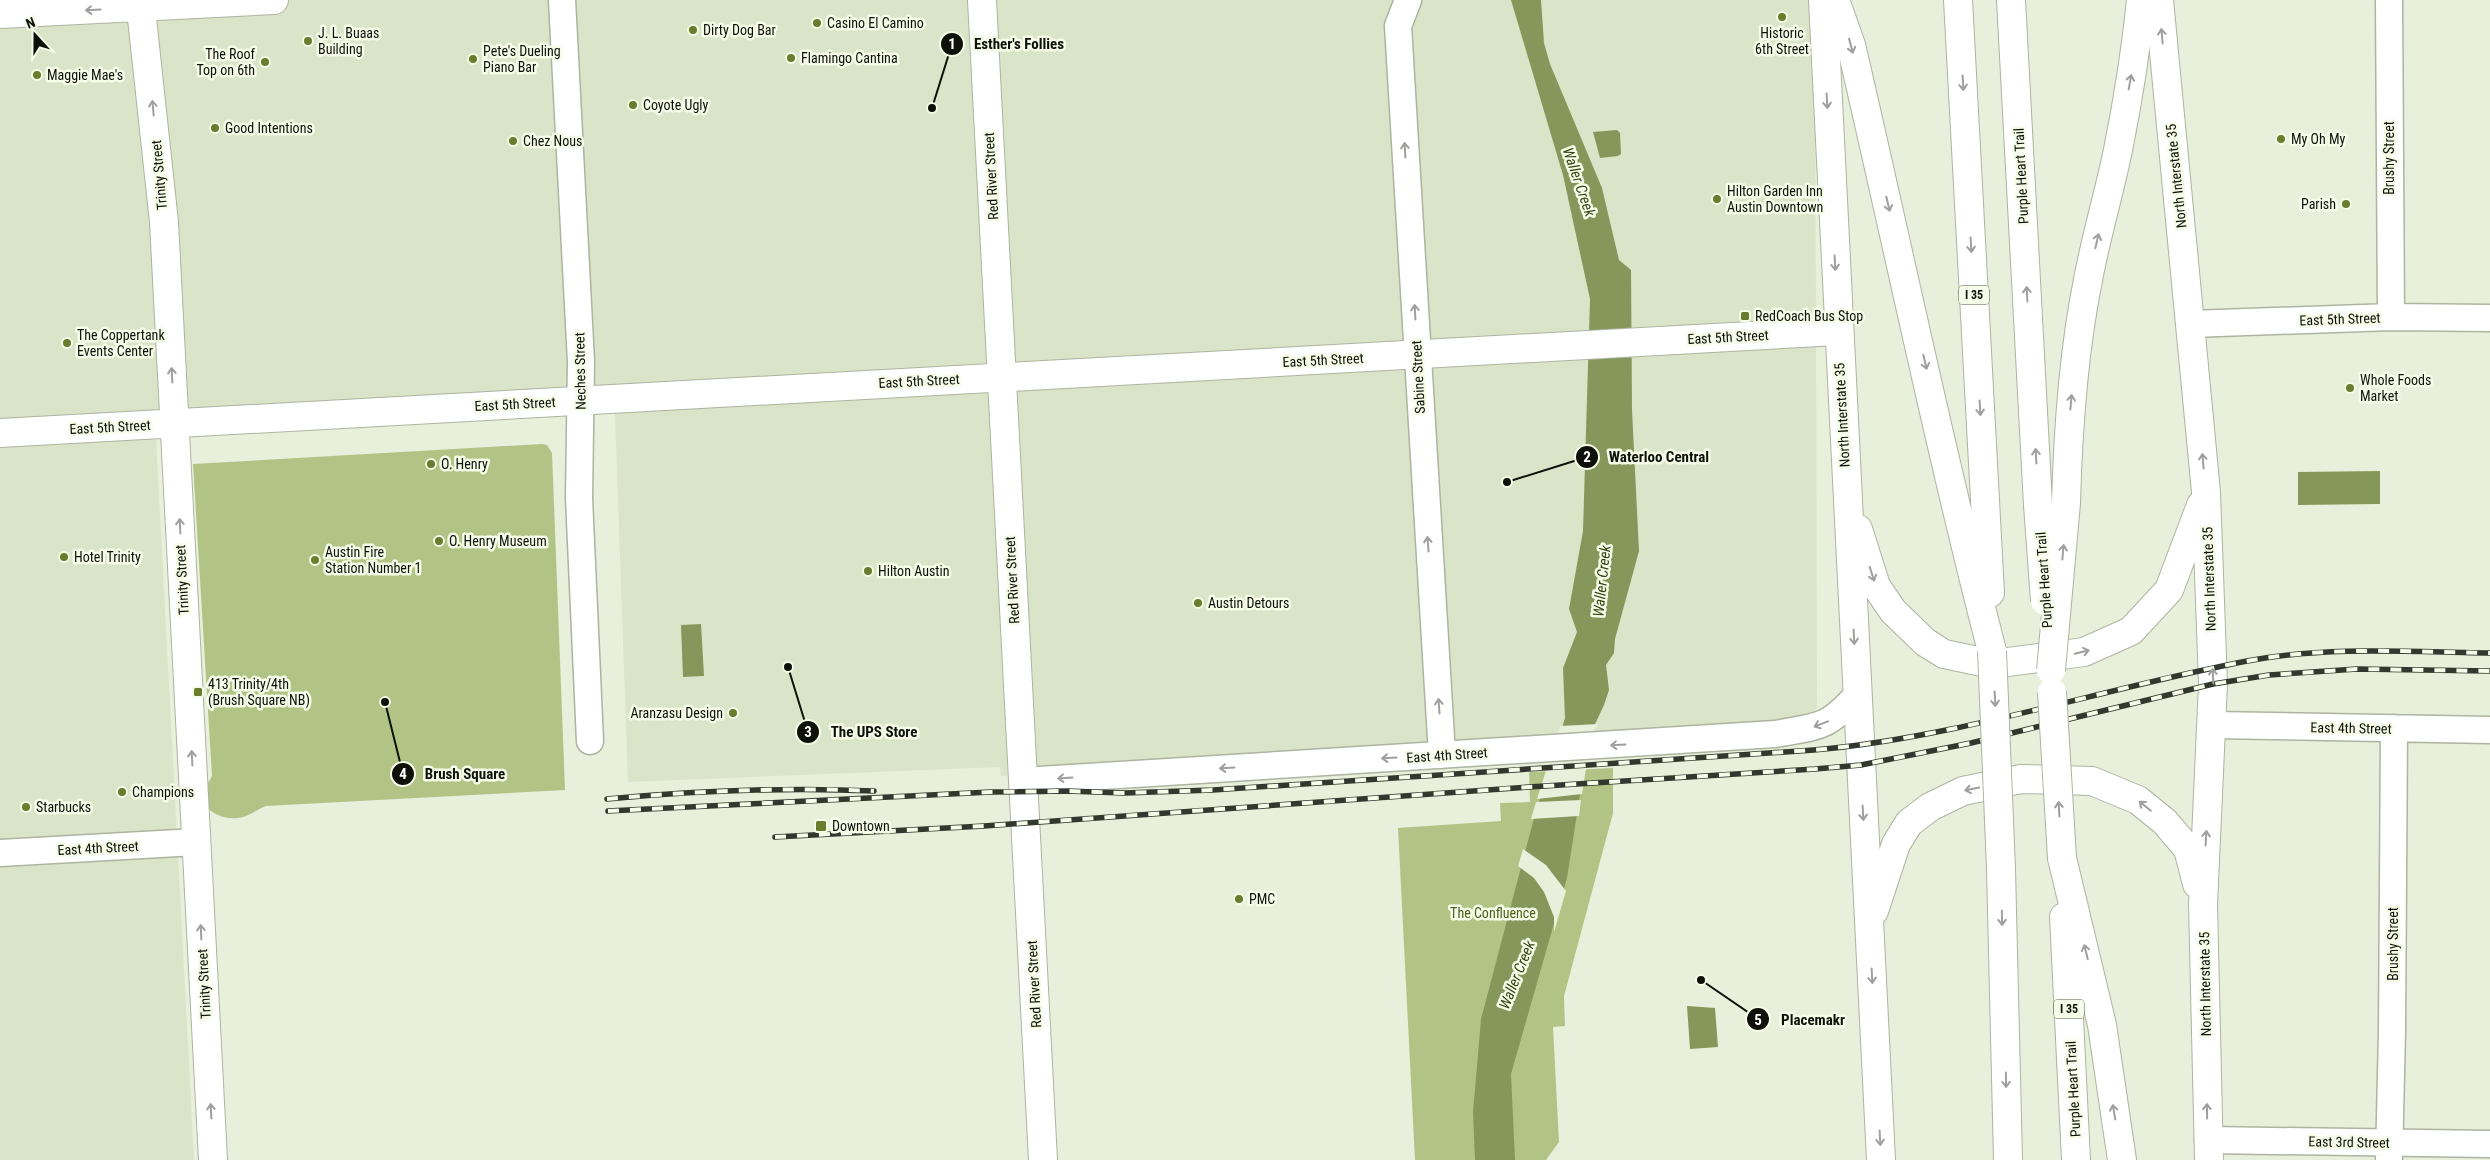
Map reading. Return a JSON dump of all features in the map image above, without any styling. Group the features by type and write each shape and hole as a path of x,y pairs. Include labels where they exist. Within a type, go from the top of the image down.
{"main road":[{"path":"0,14 141,4 274,0"},
{"name":"Red River Street","path":"982,0 1043,1160"},
{"name":"North Interstate 35","path":"1823,0 1846,494 1882,1160"},
{"path":"1835,0 1852,45 1962,533 1992,651"},
{"name":"I 35","path":"1958,0 1988,555 2001,869 2008,1160"},
{"name":"Purple Heart Trail","path":"2011,0 2038,505 2062,858 2076,1160"},
{"path":"2050,670 2066,503 2068,433 2078,334 2088,278 2118,150 2136,54 2141,0"},
{"name":"North Interstate 35","path":"2159,0 2206,492 2212,725 2203,904 2208,1150"},
{"name":"Trinity Street","path":"141,4 164,222 213,1160"},
{"name":"East 5th Street","path":"0,433 1838,331"},
{"path":"1846,494 1876,586 1892,611 1925,642 1944,654 1992,664 2084,652 2130,630 2170,590 2206,492"},
{"path":"1869,924 1896,844 1909,823 1930,807 1964,791 2021,779 2092,781 2138,800 2165,822 2188,849 2203,904"},
{"path":"2062,858 2102,1025 2122,1160"}],"street":[{"name":"Neches Street","path":"562,0 581,401 580,498 590,741"},
{"name":"Sabine Street","path":"1408,0 1398,26 1442,755"},
{"name":"Brushy Street","path":"2388,0 2391,317"},
{"name":"East 5th Street","path":"2191,324 2391,317 2490,318"},
{"name":"East 4th Street","path":"1023,781 1667,743 1775,734 1823,726 1841,713 1858,694"},
{"name":"East 4th Street","path":"2212,725 2490,730"},
{"name":"Brushy Street","path":"2389,1151 2392,1031 2394,728"},
{"name":"East 4th Street","path":"0,853 196,842"},
{"name":"East 3rd Street","path":"2208,1150 2389,1151 2490,1144"}],"shaded area":[{"path":"0,0 1815,0 1817,707 1810,717 1733,730 1001,776 1000,767 628,782 614,386 155,420 194,1160 0,1160"}],"green space":[{"path":"547,445 552,453 565,790 266,806 237,818 224,817 212,812 204,803 203,797 204,790 212,776 193,464"},
{"name":"The Confluence","path":"1613,768 1613,813 1564,996 1565,1026 1553,1027 1559,1142 1546,1160 1415,1160 1398,828 1501,821 1500,803 1530,802 1529,772"}],"water":[{"name":"Waller Creek","path":"1511,0 1541,0 1544,43 1550,64 1602,188 1619,260 1631,270 1632,410 1639,551 1615,639 1614,653 1606,665 1609,690 1589,737 1567,878 1511,1074 1515,1160 1475,1160 1473,1112 1481,1019 1533,822 1565,718 1563,668 1577,632 1569,609 1583,531 1590,299 1563,175"},
{"path":"1617,130 1620,133 1621,154 1600,158 1593,132"},
{"path":"2380,471 2380,504 2298,505 2298,472"},
{"path":"701,624 704,676 683,677 681,625"},
{"path":"1687,1006 1715,1008 1718,1047 1690,1049"}],"pier":[{"path":"1598,724 1591,737 1582,794 1537,799 1560,726"},
{"path":"1581,800 1579,816 1531,819 1536,802"},
{"path":"1523,849 1546,865 1566,891 1554,932 1554,917 1544,892 1534,878 1518,866"}],"railway":[{"path":"608,811 991,792 1067,791 1124,793 1213,790 1814,750 1870,744 1980,723 2198,671 2253,660 2341,651 2490,653"},
{"path":"775,837 984,826 1861,765 1971,743 2213,684 2269,675 2357,669 2490,671"},
{"path":"607,799 740,790 808,789 874,791"}],"place":[{"name":"Historic 6th Street","path":"1782,17"},
{"name":"Casino El Camino","path":"817,23"},
{"name":"Dirty Dog Bar","path":"693,30"},
{"name":"J. L. Buaas Building","path":"308,41"},
{"name":"Flamingo Cantina","path":"791,58"},
{"name":"Pete's Dueling Piano Bar","path":"473,59"},
{"name":"The Roof Top on 6th","path":"265,62"},
{"name":"Maggie Mae's","path":"37,75"},
{"name":"Coyote Ugly","path":"633,105"},
{"name":"Esther's Follies","path":"932,108"},
{"name":"Good Intentions","path":"215,128"},
{"name":"My Oh My","path":"2281,139"},
{"name":"Chez Nous","path":"513,141"},
{"name":"Hilton Garden Inn Austin Downtown","path":"1717,199"},
{"name":"Parish","path":"2346,204"},
{"name":"RedCoach Bus Stop","path":"1745,316"},
{"name":"The Coppertank Events Center","path":"67,343"},
{"name":"Whole Foods Market","path":"2350,388"},
{"name":"O. Henry","path":"431,464"},
{"name":"Waterloo Central","path":"1507,482"},
{"name":"O. Henry Museum","path":"439,541"},
{"name":"Hotel Trinity","path":"64,557"},
{"name":"Austin Fire Station Number 1","path":"315,560"},
{"name":"Hilton Austin","path":"868,571"},
{"name":"Austin Detours","path":"1198,603"},
{"name":"The UPS Store","path":"788,667"},
{"name":"413 Trinity/4th (Brush Square NB)","path":"198,692"},
{"name":"Brush Square","path":"385,702"},
{"name":"Aranzasu Design","path":"733,713"},
{"name":"Champions","path":"122,792"},
{"name":"Starbucks","path":"26,807"},
{"name":"Downtown","path":"821,826"},
{"name":"PMC","path":"1239,899"},
{"name":"Placemakr","path":"1701,980"}]}
